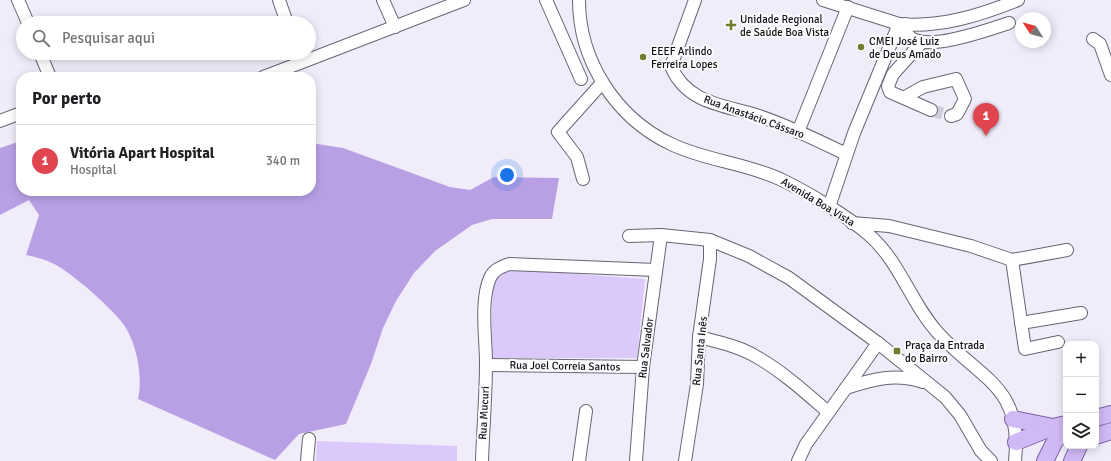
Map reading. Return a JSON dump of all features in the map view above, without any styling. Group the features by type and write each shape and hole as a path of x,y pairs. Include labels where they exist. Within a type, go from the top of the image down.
{"main road":[{"path":"1099,416 1111,413"},
{"path":"1014,419 1062,427"},
{"path":"1016,442 1062,427"},
{"path":"1045,461 1062,427"},
{"path":"1099,435 1111,431"},
{"path":"1072,461 1078,449"}],"street":[{"path":"18,0 25,16"},
{"path":"279,0 284,16"},
{"path":"383,0 394,27"},
{"path":"316,52 394,27 464,0"},
{"path":"546,0 581,79"},
{"name":"Avenida Boa Vista","path":"579,0 579,17 588,56 602,83 626,111 651,133 672,145 750,168 781,179 829,207 869,234 886,254 939,334 994,383 1001,392 1014,419 1016,442 1015,461"},
{"name":"Rua Anastácio Cássaro","path":"695,0 671,66 676,78 692,93 719,106 756,115 846,154"},
{"path":"823,0 902,24 948,22 985,13 1018,0"},
{"path":"798,132 848,7"},
{"path":"902,24 906,32 917,40 946,41 1009,23"},
{"path":"829,207 846,154 902,24"},
{"path":"978,33 998,30"},
{"path":"1093,39 1100,44 1111,75"},
{"path":"917,40 893,74 888,86 890,92 905,97 931,110"},
{"path":"43,60 48,72"},
{"path":"272,72 294,60"},
{"path":"905,97 923,88 956,78 965,99 957,114 950,116"},
{"path":"583,179 577,156 558,132 602,83"},
{"path":"0,121 16,115"},
{"path":"852,223 889,226 971,246 1012,260 1067,250"},
{"path":"629,236 661,234 710,240 749,256 789,278 878,343 945,397 960,415 983,456 991,461"},
{"name":"Rua Salvador","path":"636,461 643,367 661,234"},
{"name":"Rua Santa Inês","path":"685,461 697,384 699,337 709,271 710,240"},
{"path":"1012,260 1025,349 1058,342"},
{"name":"Rua Mucuri","path":"482,461 486,365 486,299 490,278 499,267 509,264 656,270"},
{"path":"1021,323 1081,313"},
{"path":"699,337 735,347 754,355 798,385 828,412"},
{"path":"798,461 806,444 878,343"},
{"name":"Rua Joel Correia Santos","path":"486,365 643,367"},
{"path":"846,388 876,378 895,376 911,378 931,385"},
{"path":"579,461 586,411"},
{"path":"307,461 309,438"}],"shaded area":[{"path":"16,143 16,196 316,196 316,144 343,148 450,187 470,190 494,177 559,178 552,219 492,219 472,225 435,251 414,273 396,301 383,328 371,364 346,424 299,434 275,460 138,399 140,381 138,361 129,333 124,325 101,300 60,267 39,258 26,255 39,215 29,200 0,215 0,148"},
{"path":"493,268 645,279 637,358 491,358"},
{"path":"317,441 457,446 457,461 316,461"}],"tunnel":[{"path":"931,110 951,116"}],"place":[{"name":"Unidade Regional de Saúde Boa Vista","path":"731,25"},
{"name":"CMEI José Luiz de Deus Amado","path":"861,47"},
{"name":"EEEF Arlindo Ferreira Lopes","path":"643,57"},
{"name":"Vitória Apart Hospital","path":"986,136"},
{"name":"Praça da Entrada do Bairro","path":"897,351"}]}
